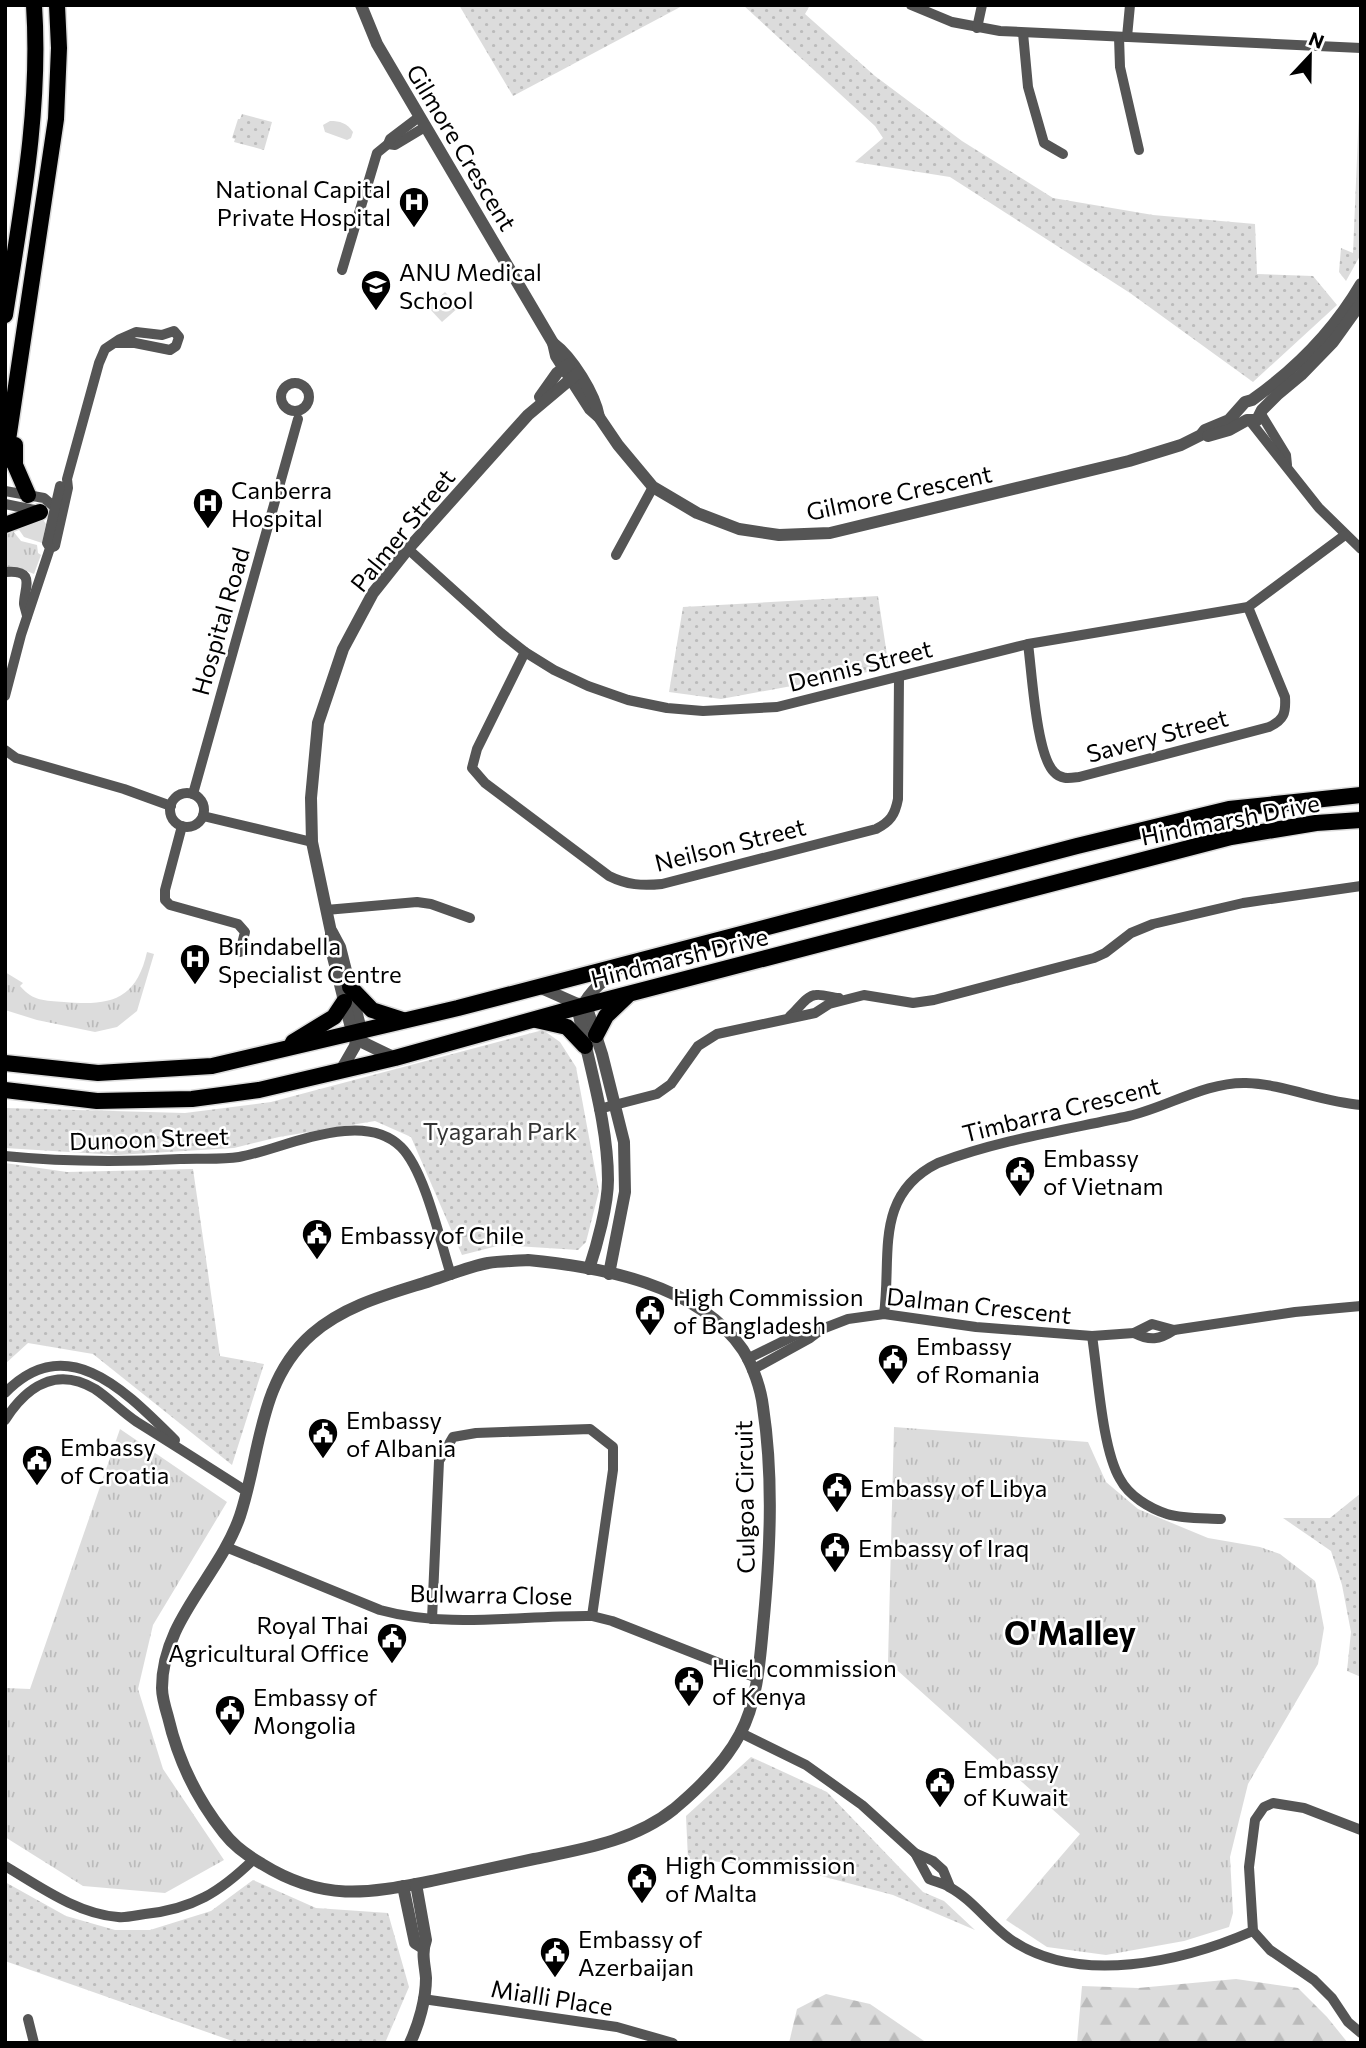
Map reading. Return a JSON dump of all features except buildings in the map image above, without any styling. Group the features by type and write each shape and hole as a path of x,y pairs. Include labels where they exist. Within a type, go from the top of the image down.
{"main road":[{"path":"5,315 33,126 36,87 34,5"},
{"path":"5,460 57,119 57,5"},
{"path":"12,415 17,427 15,465 28,495"},
{"path":"5,524 51,509"},
{"name":"Hindmarsh Drive","path":"5,1063 98,1073 190,1069 278,1051 620,967 1229,809 1361,794"},
{"name":"Hindmarsh Drive","path":"5,1090 97,1101 192,1099 260,1090 395,1058 582,1006 1231,837 1316,823 1361,820"},
{"path":"533,1019 567,1027 590,1040 606,1016 628,994"},
{"path":"278,1051 334,1017 347,995 372,1010 403,1020"}],"street":[{"name":"Gilmore Crescent","path":"361,5 377,44 553,343 556,356 571,370 597,404 599,417 618,445 653,486 697,513 739,528 779,536 830,533 1129,461 1181,445 1201,435 1205,430 1252,412 1273,391 1333,342 1361,303"},
{"path":"911,5 952,22 1023,33 1361,48"},
{"path":"976,27 982,5"},
{"path":"1130,5 1120,67 1139,150"},
{"path":"1023,33 1028,88 1044,142 1063,154"},
{"path":"342,270 378,152 390,139 422,122"},
{"name":"Gilmore Crescent","path":"1298,372 1361,284"},
{"path":"5,696 50,548 55,546 51,509 63,483 102,356 106,349 116,343 135,332 156,335 174,331 179,337 176,346 170,350 135,343 116,343"},
{"name":"Palmer Street","path":"356,1032 350,1024 347,995 331,949 331,932 312,842 314,755 322,709 343,649 373,593 408,549 528,415 557,373 571,370"},
{"path":"290,410 303,408 308,401 308,392 302,385 293,383 285,387 280,395 282,404 298,419"},
{"name":"Hospital Road","path":"192,794 303,408"},
{"path":"1252,412 1286,455 1287,465 1319,508 1361,549"},
{"path":"51,509 68,488 63,483"},
{"path":"616,555 653,486"},
{"path":"5,491 28,495 51,509"},
{"path":"5,504 51,509"},
{"name":"Dennis Street","path":"408,549 525,652 577,681 628,700 703,712 776,707 1028,645 1248,607 1345,536"},
{"path":"5,572 18,573 26,580 28,586 24,604 28,616"},
{"name":"Savery Street","path":"1028,645 1042,747 1047,764 1055,775 1065,779 1079,777 1280,722 1286,711 1285,697 1248,607"},
{"name":"Neilson Street","path":"525,652 477,749 472,768 485,783 609,876 623,883 642,886 662,884 876,829 888,823 895,814 898,799 899,677"},
{"path":"5,750 16,758 124,789 171,806"},
{"path":"182,794 192,794 203,806 203,816 197,824 182,826 171,816 171,806 182,794"},
{"path":"203,816 312,842"},
{"path":"182,826 164,890 165,900 170,905 238,924 245,932 240,952"},
{"path":"599,1109 657,1094 671,1084 698,1046 717,1034 815,1013 829,1004 864,995 913,1003 933,1000 1094,958 1131,933 1153,924 1243,903 1361,886"},
{"path":"326,910 417,902 431,904 470,918"},
{"path":"582,1006 595,987 620,967"},
{"path":"539,987 582,1006 589,1014 608,1182 596,1248 589,1269"},
{"path":"788,1017 814,995 847,998"},
{"path":"356,1032 364,1043 395,1058"},
{"path":"340,1072 355,1046 356,1032"},
{"path":"590,1040 614,1105 624,1142 625,1192 609,1274"},
{"name":"Timbarra Crescent","path":"884,1314 889,1222 904,1191 924,1171 938,1163 1054,1130 1140,1113 1212,1088 1233,1084 1256,1084 1361,1105"},
{"name":"Dunoon Street","path":"5,1156 100,1163 238,1157 339,1132 371,1131 400,1146 412,1161 423,1185 451,1275"},
{"name":"Culgoa Circuit","path":"528,1260 563,1263 609,1274 663,1289 697,1307 744,1351 763,1401 768,1449 770,1547 757,1678 741,1733 701,1784 670,1812 611,1843 375,1892 330,1892 299,1883 254,1859 231,1842 195,1793 174,1744 162,1692 164,1660 174,1630 226,1547 240,1516 265,1411 287,1360 313,1333 342,1312 376,1298 490,1263 528,1260"},
{"name":"Dalman Crescent","path":"750,1364 848,1319 884,1314 976,1327 1092,1336 1134,1333 1153,1340 1174,1330 1295,1312 1361,1306"},
{"path":"1092,1336 1106,1432 1113,1464 1121,1482 1142,1502 1169,1515 1221,1519"},
{"path":"5,1393 16,1381 33,1372 53,1366 73,1365 102,1376 143,1408 188,1452"},
{"path":"5,1420 26,1393 40,1384 71,1380 96,1390 135,1420 246,1492"},
{"path":"432,1619 439,1461 453,1437 476,1433 590,1429 612,1447 613,1470 592,1616"},
{"name":"Bulwarra Close","path":"226,1547 380,1610 407,1617 432,1619 592,1616 612,1621 757,1678"},
{"path":"741,1733 806,1765 862,1805 915,1853 933,1861 943,1870 950,1887"},
{"path":"1361,1830 1290,1804 1273,1803 1264,1807 1255,1820 1249,1867 1253,1931 1270,1950 1314,1980 1332,1998 1348,2022 1361,2033"},
{"path":"915,1853 929,1879 950,1887 1011,1940 1037,1953 1090,1966 1150,1961 1187,1954 1226,1943 1253,1931"},
{"path":"5,1866 46,1891 83,1908 119,1917 170,1912 202,1900 229,1883 254,1859"},
{"path":"409,1885 426,1940 423,1948 426,1981 417,2028 410,2043"},
{"name":"Mialli Place","path":"423,1999 617,2027 673,2043"},
{"path":"28,2019 34,2043"}],"green space":[{"path":"459,5 684,5 513,96"},
{"path":"743,5 810,5 805,14 875,76 962,141 1053,198 1153,215 1255,224 1257,274 1313,276 1337,305 1253,382 1130,293 950,177 855,162 883,138 875,126"},
{"path":"1361,63 1361,254 1346,281 1339,272 1341,248 1353,253"},
{"path":"242,114 272,122 264,150 234,142 235,139 232,138"},
{"path":"330,121 348,126 353,132 351,138 347,140 325,132 323,125"},
{"path":"445,292 459,307 442,322 428,307"},
{"path":"42,518 46,524 42,543 24,537 15,524"},
{"path":"9,526 21,541 37,545 41,555 34,574 22,569 5,569 5,529"},
{"path":"878,596 889,668 721,699 669,692 683,607"},
{"path":"147,952 154,954 137,1011 117,1027 95,1032 37,1020 5,1010 5,972 23,983 20,986 35,998 94,1003 118,997 128,990 136,981"},
{"name":"Tyagarah Park","path":"543,1030 560,1042 576,1067 599,1191 586,1242 578,1250 501,1245 462,1255 411,1137 375,1121 279,1137 234,1148 117,1155 5,1148 5,1108 185,1113 271,1102"},
{"path":"5,1163 67,1172 193,1169 220,1356 264,1364 232,1465 93,1354 28,1343 5,1364"},
{"path":"894,1427 1088,1442 1106,1482 1138,1509 1208,1538 1260,1547 1280,1554 1315,1581 1324,1628 1318,1664 1248,1784 1230,1857 1233,1913 1229,1927 1184,1941 1106,1955 1047,1947 1006,1920 1080,1834 888,1662"},
{"path":"120,1429 227,1502 153,1625 138,1689 163,1769 224,1860 165,1893 83,1886 5,1837 5,1688 30,1689"},
{"path":"1361,1493 1361,1677 1347,1671 1351,1632 1342,1585 1331,1551 1283,1518 1330,1518"},
{"path":"751,1757 827,1792 923,1892 944,1901 975,1930 893,1895 795,1869 688,1859 686,1816"},
{"path":"253,1880 316,1908 388,1913 409,1987 385,2043 238,2043 5,1961 5,1882 66,1916 115,1930 150,1930 211,1911"},
{"path":"1236,1979 1298,1988 1348,2043 1077,2043 1082,1986 1138,1988"},
{"path":"826,1994 870,2004 927,2043 789,2043 797,2009"}],"place":[{"name":"National Capital Private Hospital","path":"414,229"},
{"name":"ANU Medical School","path":"376,312"},
{"name":"Canberra Hospital","path":"208,530"},
{"name":"Brindabella Specialist Centre","path":"195,986"},
{"name":"Embassy of Vietnam","path":"1020,1198"},
{"name":"Embassy of Chile","path":"317,1261"},
{"name":"High Commission of Bangladesh","path":"650,1337"},
{"name":"Embassy of Romania","path":"893,1386"},
{"name":"Embassy of Albania","path":"323,1460"},
{"name":"Embassy of Croatia","path":"37,1487"},
{"name":"Embassy of Libya","path":"837,1514"},
{"name":"Embassy of Iraq","path":"835,1574"},
{"name":"Royal Thai Agricultural Office","path":"392,1665"},
{"name":"Hich commission of Kenya","path":"689,1708"},
{"name":"Embassy of Mongolia","path":"230,1737"},
{"name":"Embassy of Kuwait","path":"940,1809"},
{"name":"High Commission of Malta","path":"642,1905"},
{"name":"Embassy of Azerbaijan","path":"555,1979"}],"district":[{"name":"O'Malley","path":"1070,1632"}]}
